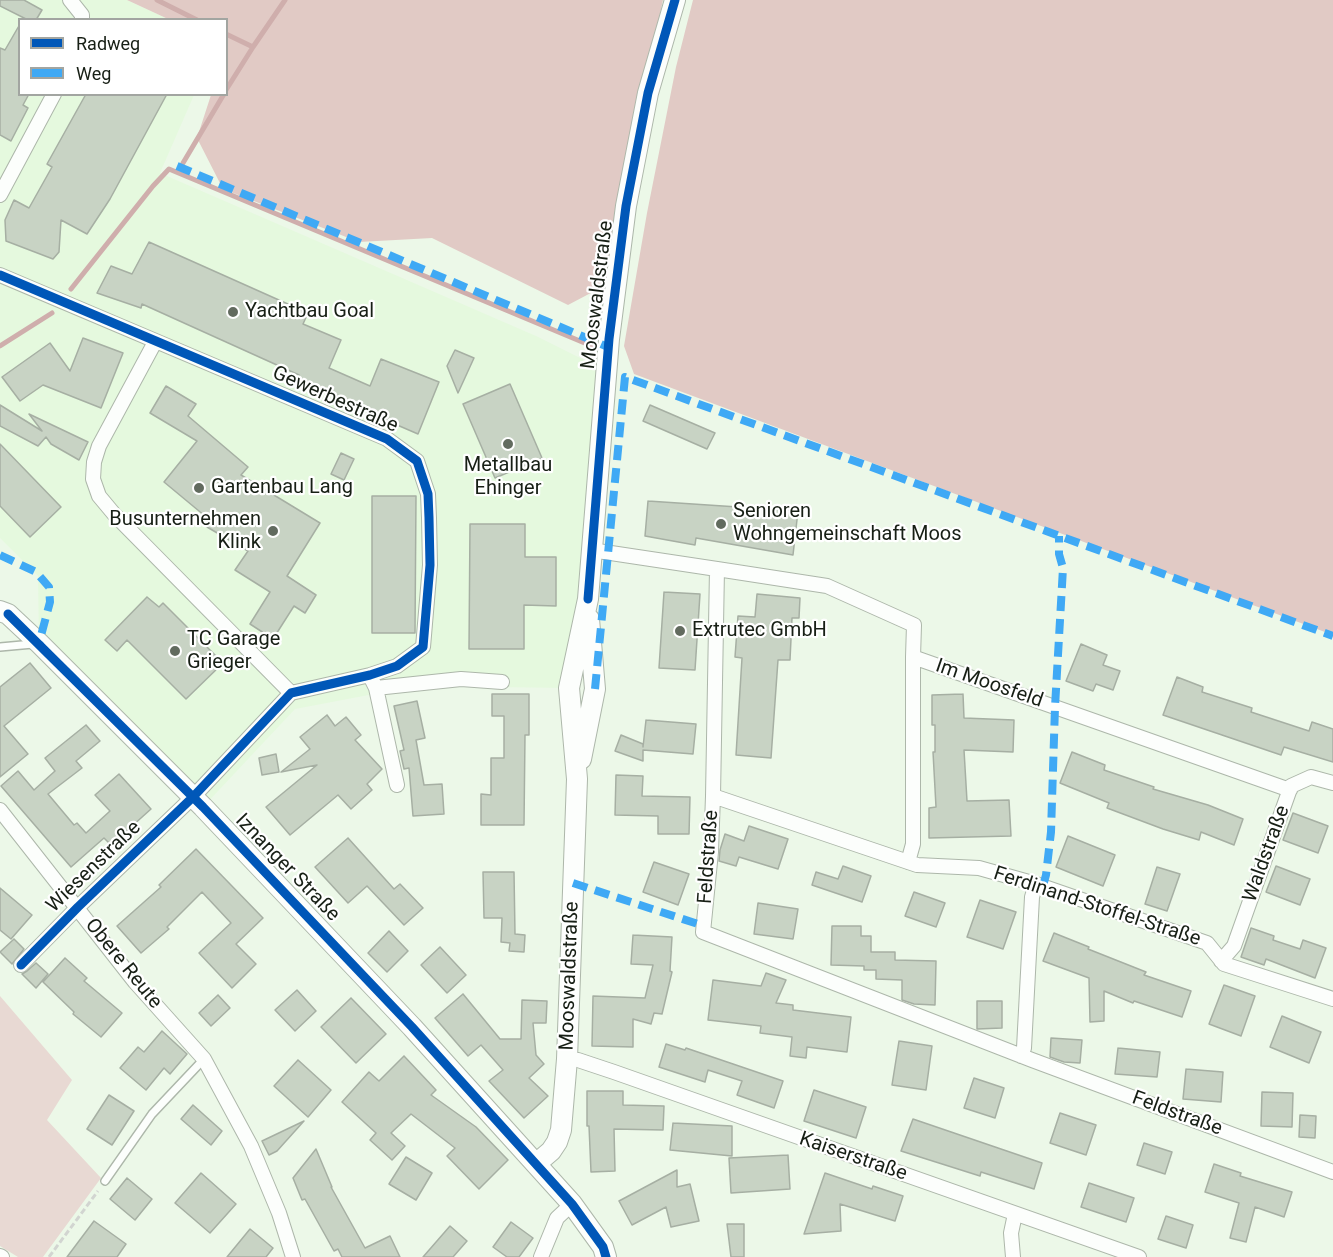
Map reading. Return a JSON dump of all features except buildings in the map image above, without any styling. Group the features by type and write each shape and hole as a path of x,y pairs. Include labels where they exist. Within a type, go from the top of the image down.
{"main road":[{"name":"Mooswaldstraße","path":"577,779 595,689 588,599 609,339 626,206 648,93 675,0"},
{"name":"Mooswaldstraße","path":"537,1163 551,1151 561,1130 567,1059 577,779 568,688 588,599"},
{"name":"Iznanger Straße","path":"3,607 193,796 412,1027 572,1204 603,1247 606,1257"}],"street":[{"path":"70,0 82,18"},
{"path":"0,195 53,96"},
{"name":"Gewerbestraße","path":"0,275 387,439 417,461 428,494 430,565 423,647 397,666 370,675 291,693"},
{"path":"155,342 99,446 94,462 93,479 99,496 114,514 291,693 193,796"},
{"path":"591,550 717,569"},
{"name":"Im Moosfeld","path":"717,569 827,586 914,625 913,657 1290,790"},
{"name":"Feldstraße","path":"717,569 714,796 703,932 1021,1056 1333,1172"},
{"path":"908,862 913,844 913,657"},
{"path":"370,675 376,688 397,785"},
{"path":"376,688 461,679 502,682"},
{"name":"Waldstraße","path":"1221,961 1234,946 1291,786 1311,777 1333,783"},
{"name":"Wiesenstraße","path":"21,965 193,796"},
{"name":"Ferdinand-Stoffel-Straße","path":"714,796 917,865 980,868 1036,884 1207,943 1224,964 1333,999"},
{"name":"Obere Reute","path":"0,810 135,982 204,1059 251,1146 279,1213 293,1257"},
{"path":"1021,1056 1024,1048 1032,897 1036,884"},
{"name":"Kaiserstraße","path":"567,1059 578,1060 614,1072 1139,1257"},
{"path":"541,1257 557,1218 572,1204"},
{"path":"1013,1257 1011,1233 1016,1214"}],"lane":[{"path":"0,647 39,643"},
{"path":"105,1181 152,1114 204,1059"}],"path":[{"path":"50,1257 105,1181"}],"shaded area":[{"path":"0,0 127,0 166,18 18,18 18,96 194,96 160,173 536,336 596,366 577,626 569,688 416,686 295,709 203,807 39,643 38,576 0,538"},
{"path":"127,0 663,0 604,286 568,305 432,238 359,242 223,189 197,138 211,96 228,96 228,18 166,18"},
{"path":"693,0 1333,0 1333,635 634,374 624,346 676,67"},
{"path":"0,996 72,1080 47,1120 101,1178 43,1257 18,1257 0,1246"}],"waterway":[{"path":"157,0 193,18"},
{"path":"228,87 285,0"},
{"path":"228,35 253,47"},
{"path":"183,163 223,96"},
{"path":"71,289 169,169 599,349"},
{"path":"0,346 52,313"}],"marked path":[{"path":"177,166 608,347"},
{"path":"595,689 625,377 1333,636"},
{"path":"1043,886 1051,832 1063,568 1059,554 1059,536"},
{"path":"0,555 36,572 49,587 50,602 39,643"},
{"path":"573,883 704,926"}],"cycle path":[{"path":"588,599 609,339 626,206 648,93 675,0"},
{"path":"0,275 387,439 417,461 428,494 429,518 430,565 423,647 397,666 370,675 291,693 193,797 21,965"},
{"path":"8,614 203,807 412,1027 572,1204 603,1247 606,1257"}],"place":[{"name":"Yachtbau Goal","path":"233,312"},
{"name":"Metallbau Ehinger","path":"508,444"},
{"name":"Gartenbau Lang","path":"199,488"},
{"name":"Senioren Wohngemeinschaft Moos","path":"721,524"},
{"name":"Busunternehmen Klink","path":"273,531"},
{"name":"Extrutec GmbH","path":"680,631"},
{"name":"TC Garage Grieger","path":"175,651"}]}
